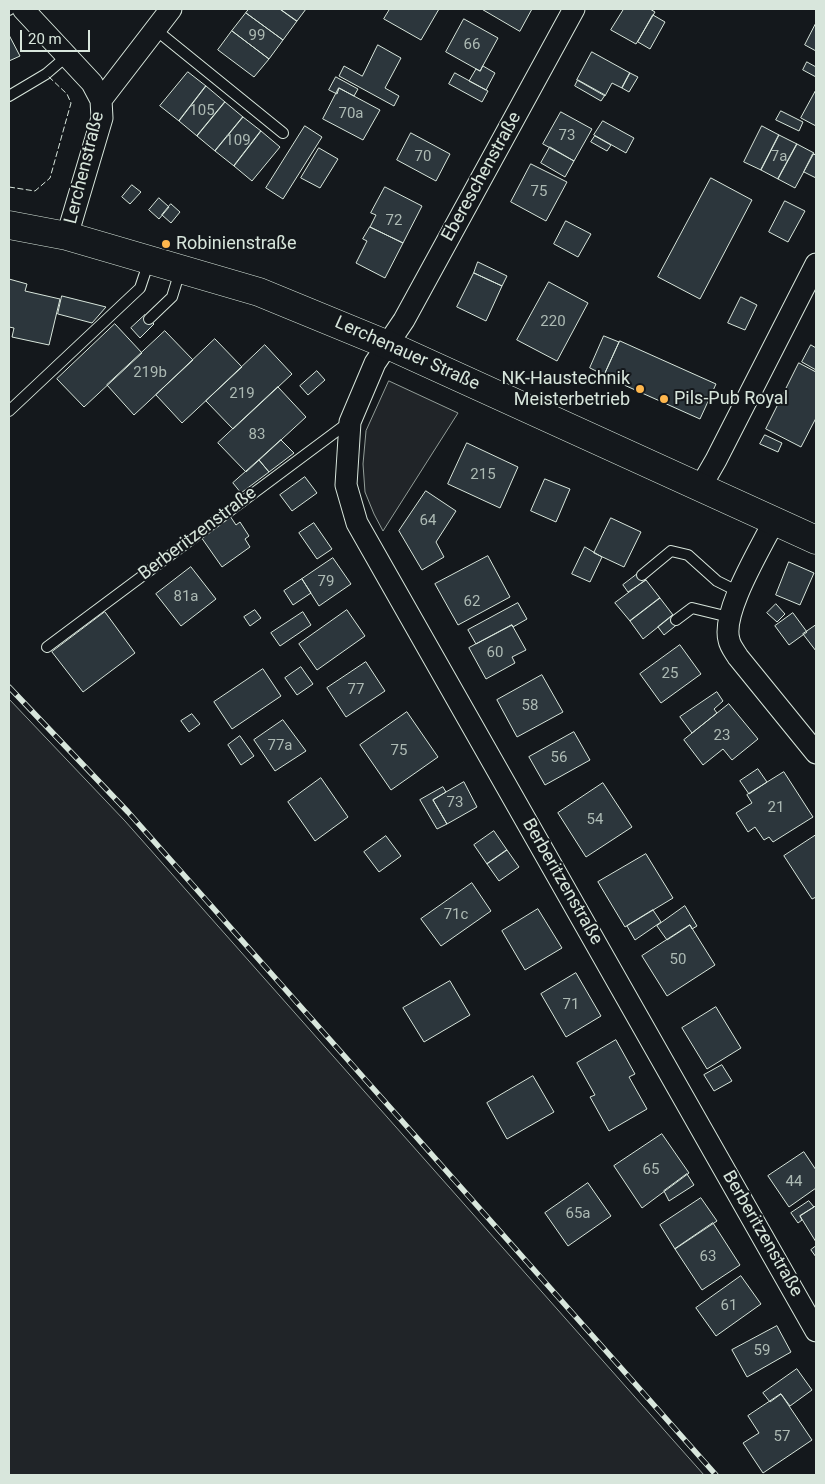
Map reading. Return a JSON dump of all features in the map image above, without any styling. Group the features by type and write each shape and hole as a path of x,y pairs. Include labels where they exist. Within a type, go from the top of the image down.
{"main road":[{"name":"Lerchenauer Straße","path":"9,226 67,236 259,292 388,345 816,540"}],"street":[{"name":"Lerchenstraße","path":"23,9 92,83 101,100 102,118 67,236"},
{"path":"101,100 171,9"},
{"name":"Ebereschenstraße","path":"388,345 404,320 574,9"},
{"path":"701,486 816,264"},
{"name":"Berberitzenstraße","path":"388,345 375,364 350,422 346,485 358,523 816,1331"},
{"path":"774,521 738,592 729,617 729,640 738,657 816,754"}],"lane":[{"path":"156,30 283,133"},
{"path":"9,96 46,74 67,56"},
{"path":"9,411 140,288 149,260"},
{"path":"149,319 172,297 180,269"},
{"name":"Berberitzenstraße","path":"47,647 350,422"},
{"path":"642,575 671,551 688,554 717,581 738,592"},
{"path":"676,620 692,608 729,617"}],"shaded area":[{"path":"389,381 458,413 383,531 365,492 363,464 366,431"},
{"path":"9,699 125,821 704,1475 9,1475"}],"building":[{"path":"249,9 280,9 297,21 283,40 246,13"},
{"path":"280,9 306,9 297,21"},
{"path":"390,9 439,9 421,40 384,19"},
{"path":"482,9 532,9 520,31"},
{"path":"624,9 650,9 655,12 636,44 611,30"},
{"path":"246,13 283,40 269,59 232,31"},
{"path":"653,15 665,22 650,49 638,42"},
{"path":"464,19 498,38 480,71 446,52"},
{"path":"816,23 816,51 805,45"},
{"path":"232,31 269,59 254,77 218,50"},
{"path":"9,35 20,56 9,61"},
{"path":"378,45 401,58 385,88 399,96 394,106 339,76 344,66 362,76"},
{"path":"592,52 630,73 622,88 612,83 605,96 577,80"},
{"path":"807,62 816,67 816,77 803,70"},
{"path":"483,66 495,73 486,90 469,81 476,69 480,71"},
{"path":"188,72 206,86 179,121 160,106"},
{"path":"455,73 488,91 482,102 449,84"},
{"path":"630,73 638,77 629,92 622,88"},
{"path":"336,77 358,89 354,96 339,88 337,94 329,90"},
{"path":"578,80 605,95 601,101 575,86"},
{"path":"206,86 225,102 197,136 179,121"},
{"path":"339,88 380,110 363,140 323,119"},
{"path":"816,90 816,126 801,118"},
{"path":"225,102 243,117 215,151 197,136"},
{"path":"781,111 803,122 799,131 776,120"},
{"path":"561,112 592,129 574,161 543,144"},
{"path":"243,117 261,131 234,166 215,151"},
{"path":"603,121 634,138 626,153 594,135"},
{"path":"305,126 322,137 283,199 266,188"},
{"path":"762,126 779,135 761,170 744,162"},
{"path":"261,131 280,147 252,181 234,166"},
{"path":"411,133 450,154 436,181 397,160"},
{"path":"779,135 797,144 778,179 761,170"},
{"path":"595,136 611,145 607,151 591,142"},
{"path":"797,144 814,153 795,188 778,179"},
{"path":"550,147 574,161 565,177 541,163"},
{"path":"319,148 338,159 320,188 301,178"},
{"path":"813,154 816,155 816,178 804,172"},
{"path":"531,164 567,182 546,221 511,202"},
{"path":"711,178 752,200 700,299 658,277"},
{"path":"132,185 141,192 130,204 122,197"},
{"path":"385,187 422,206 403,243 370,227 376,215 371,213"},
{"path":"159,198 169,207 159,219 149,210"},
{"path":"785,201 805,211 788,242 769,232"},
{"path":"171,204 180,212 171,223 162,215"},
{"path":"566,221 591,234 578,257 554,244"},
{"path":"370,227 403,243 385,278 356,263 367,241 363,239"},
{"path":"478,262 507,276 502,286 474,273"},
{"path":"474,273 502,286 486,321 457,307"},
{"path":"9,279 27,284 25,291 60,299 49,345 12,337 14,328 9,327"},
{"path":"549,282 588,303 557,361 517,340"},
{"path":"62,296 106,307 92,323 58,314"},
{"path":"741,297 757,305 745,330 728,323"},
{"path":"145,315 154,324 140,338 131,328"},
{"path":"115,324 142,353 84,407 57,379"},
{"path":"165,331 193,360 134,415 107,385"},
{"path":"604,336 619,342 604,375 590,368"},
{"path":"215,339 242,367 182,423 156,395"},
{"path":"620,341 716,384 700,419 604,376"},
{"path":"265,345 292,374 233,429 206,401"},
{"path":"811,345 816,348 816,370 802,362"},
{"path":"799,363 816,372 816,418 801,447 766,429"},
{"path":"317,371 325,380 308,395 300,386"},
{"path":"278,387 306,417 246,472 218,443"},
{"path":"765,435 782,443 778,452 760,444"},
{"path":"281,440 294,453 269,472 259,460"},
{"path":"467,443 518,467 500,508 448,484"},
{"path":"259,460 269,472 241,493 233,483"},
{"path":"305,477 317,493 292,511 280,495"},
{"path":"545,479 570,489 556,522 531,511"},
{"path":"426,491 456,511 436,542 444,557 422,570 399,531"},
{"path":"230,516 236,525 240,522 249,536 245,539 250,547 222,567 201,537"},
{"path":"611,518 641,532 624,567 594,553"},
{"path":"314,523 332,549 317,559 299,533"},
{"path":"585,547 602,557 590,582 572,574"},
{"path":"488,556 510,597 458,625 435,584"},
{"path":"333,558 351,584 319,606 302,579"},
{"path":"789,562 814,573 800,605 776,595"},
{"path":"191,567 216,599 181,626 156,594"},
{"path":"640,572 646,580 628,592 623,585"},
{"path":"302,579 311,593 293,605 284,591"},
{"path":"646,580 660,598 630,621 615,603"},
{"path":"660,598 673,615 643,639 630,621"},
{"path":"518,603 527,619 476,644 468,630"},
{"path":"776,604 785,614 777,622 767,613"},
{"path":"255,610 261,618 250,626 244,617"},
{"path":"347,610 365,636 317,670 299,644"},
{"path":"105,612 135,653 83,692 52,652"},
{"path":"303,612 311,625 280,646 271,633"},
{"path":"793,613 807,632 789,645 775,626"},
{"path":"673,615 679,623 664,635 658,627"},
{"path":"512,625 526,650 512,657 515,663 486,679 469,648"},
{"path":"816,625 816,651 803,634"},
{"path":"680,645 701,674 661,703 640,674"},
{"path":"366,662 385,691 346,717 327,688"},
{"path":"301,667 313,684 297,695 285,678"},
{"path":"263,669 281,696 232,729 214,702"},
{"path":"542,675 563,712 517,737 497,700"},
{"path":"717,692 723,701 714,709 717,713 692,733 680,717"},
{"path":"729,704 758,739 732,760 723,749 703,765 684,740"},
{"path":"407,712 438,757 391,790 360,745"},
{"path":"192,714 200,724 189,732 181,721"},
{"path":"283,720 306,751 275,771 254,740"},
{"path":"574,732 590,760 545,785 529,757"},
{"path":"240,736 254,756 241,765 228,745"},
{"path":"758,769 767,782 749,794 740,781"},
{"path":"784,772 813,817 773,842 769,837 764,840 755,827 748,832 736,813 752,803 747,795"},
{"path":"321,778 348,817 315,841 288,802"},
{"path":"464,782 477,807 447,824 433,800"},
{"path":"603,783 632,827 586,857 558,813"},
{"path":"443,787 446,792 433,800 447,824 437,829 420,800"},
{"path":"494,831 507,850 487,864 474,845"},
{"path":"816,835 816,897 812,899 784,856"},
{"path":"386,836 401,856 379,872 364,852"},
{"path":"507,850 519,867 499,881 487,864"},
{"path":"646,854 673,898 625,927 598,882"},
{"path":"472,883 491,911 441,946 421,919"},
{"path":"685,906 697,926 692,929 690,925 667,940 657,926"},
{"path":"538,909 562,948 525,970 502,931"},
{"path":"653,910 661,922 635,940 627,926"},
{"path":"690,925 715,965 667,996 642,956"},
{"path":"576,973 601,1016 566,1037 541,994"},
{"path":"450,981 470,1015 424,1042 403,1008"},
{"path":"716,1007 741,1048 707,1069 682,1028"},
{"path":"616,1040 635,1074 629,1077 647,1109 609,1131 590,1097 595,1095 577,1063"},
{"path":"722,1065 732,1081 714,1091 704,1075"},
{"path":"533,1076 554,1112 507,1139 487,1103"},
{"path":"662,1134 689,1173 642,1208 614,1166"},
{"path":"804,1152 816,1170 816,1188 789,1207 768,1176"},
{"path":"687,1174 694,1185 669,1201 664,1191"},
{"path":"588,1183 611,1216 568,1246 545,1213"},
{"path":"701,1198 717,1221 675,1249 660,1225"},
{"path":"809,1201 814,1207 800,1216 802,1220 798,1223 791,1213"},
{"path":"816,1206 816,1242 800,1216"},
{"path":"713,1223 740,1265 702,1290 675,1249"},
{"path":"816,1246 816,1257 811,1250"},
{"path":"741,1276 761,1304 716,1336 696,1308"},
{"path":"777,1326 791,1352 747,1377 732,1350"},
{"path":"797,1369 812,1390 790,1406 781,1394 770,1402 763,1393"},
{"path":"781,1394 812,1440 763,1473 743,1443 759,1433 748,1416"}],"railway":[{"path":"9,687 128,812 716,1475"}],"fence":[{"path":"9,187 35,191 50,178 71,103 67,94 48,76"}],"place":[{"name":"Robinienstraße","path":"166,244"},
{"name":"NK-Haustechnik Meisterbetrieb","path":"640,389"},
{"name":"Pils-Pub Royal","path":"664,399"}]}
